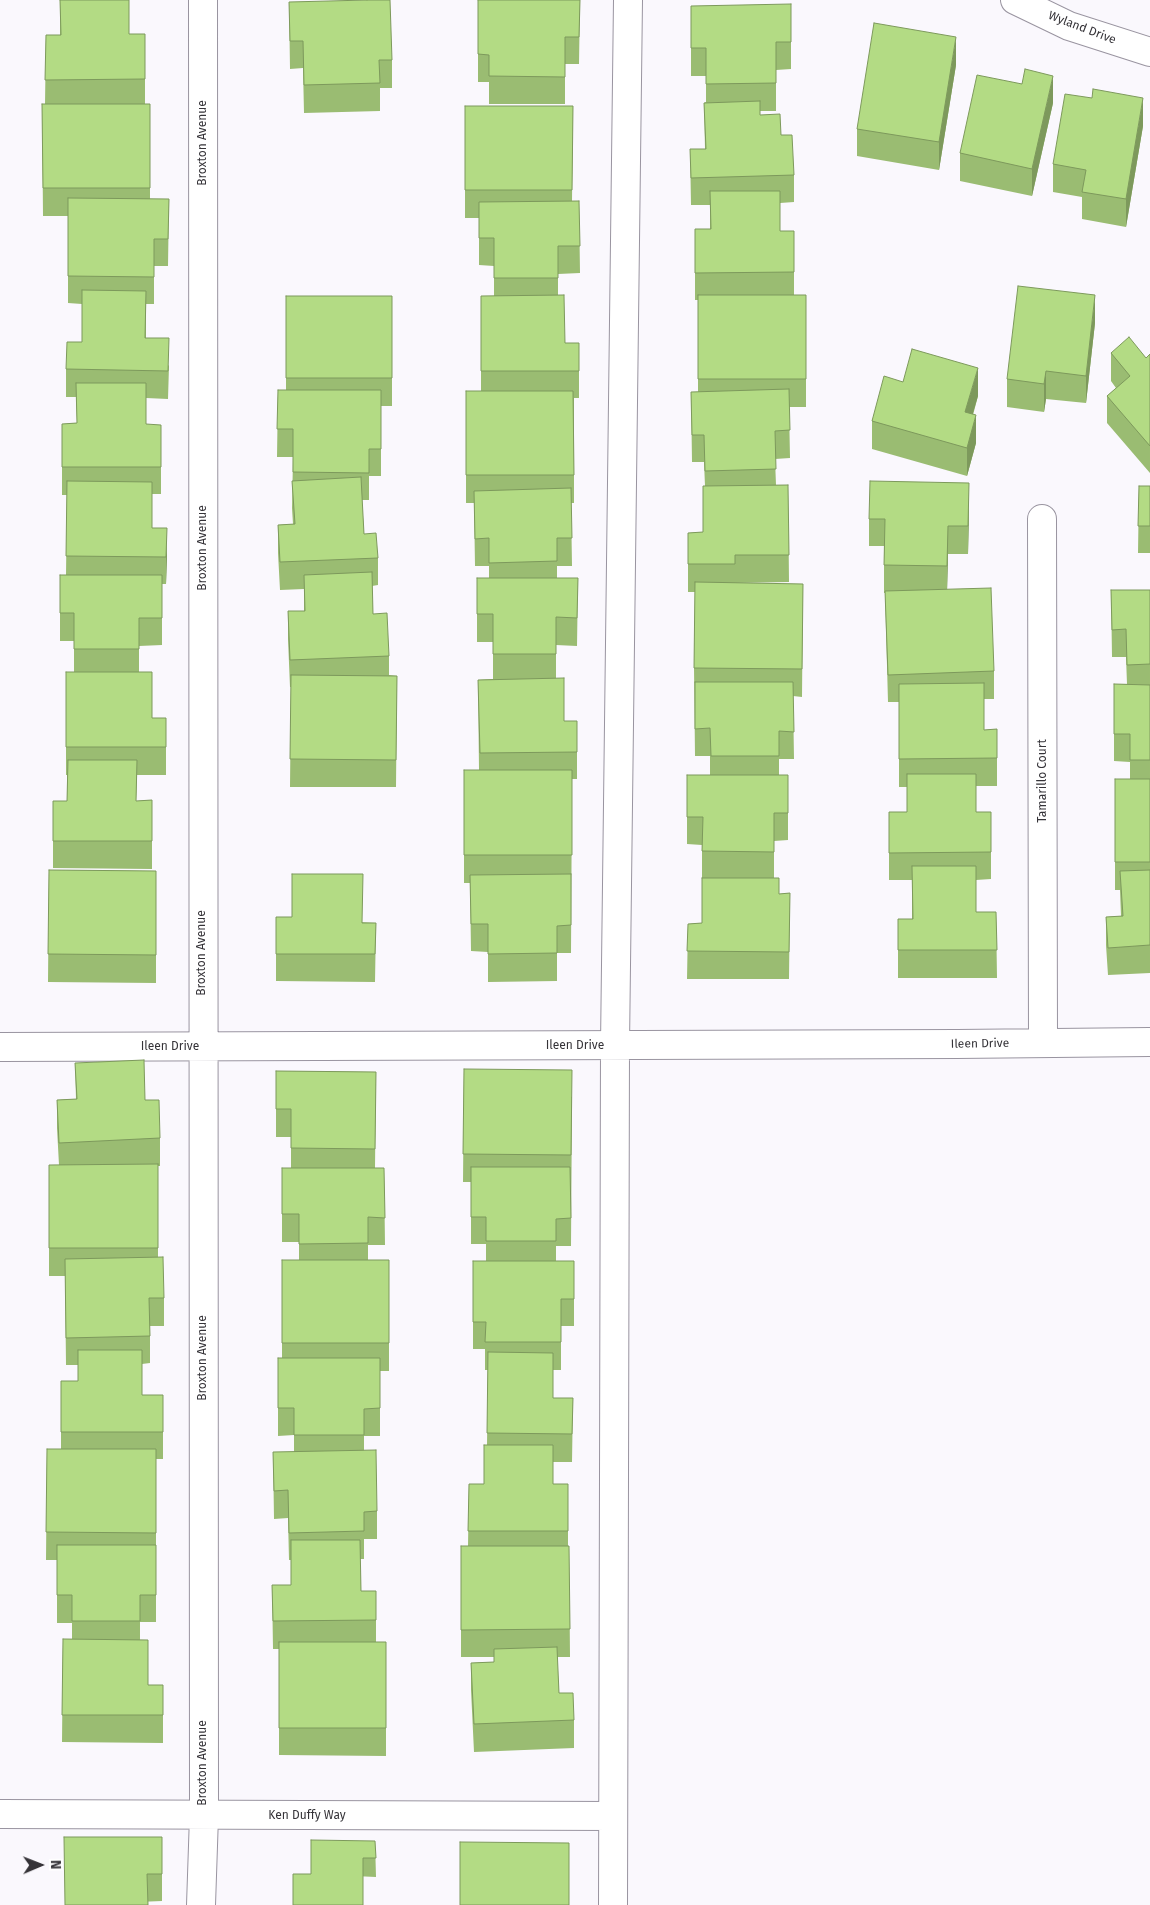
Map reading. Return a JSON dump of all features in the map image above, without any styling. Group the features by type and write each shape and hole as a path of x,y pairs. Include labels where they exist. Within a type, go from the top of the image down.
{"street":[{"name":"Broxton Avenue","path":"201,1905 204,1816 202,1047 203,0"},
{"path":"613,1905 616,1046 628,0"},
{"name":"Wyland Drive","path":"1015,0 1069,26 1150,52"},
{"name":"Tamarillo Court","path":"1042,519 1043,1044"},
{"name":"Ileen Drive","path":"0,1047 616,1046 1150,1042"},
{"name":"Ken Duffy Way","path":"0,1814 613,1816"}],"building":[{"path":"60,0 129,0 129,34 145,34 145,79 45,80 46,35 61,35"},
{"path":"390,0 392,60 379,60 380,83 304,85 303,41 290,41 289,2"},
{"path":"478,0 580,0 579,37 565,37 565,77 489,76 489,55 478,54"},
{"path":"791,4 791,42 776,42 776,83 706,84 706,48 691,48 691,6"},
{"path":"874,23 956,37 939,142 857,129"},
{"path":"1025,69 1053,76 1032,169 960,153 977,75 1022,84"},
{"path":"1093,89 1143,98 1126,199 1082,192 1086,170 1053,164 1065,94 1092,98"},
{"path":"760,101 760,115 780,114 781,135 792,135 794,175 691,178 690,149 706,149 704,103"},
{"path":"42,104 150,104 150,188 43,188"},
{"path":"465,106 573,106 572,190 465,190"},
{"path":"710,191 780,191 780,231 794,231 794,272 695,273 695,229 711,229"},
{"path":"68,198 169,199 168,239 154,239 154,277 68,276"},
{"path":"579,201 580,246 558,246 558,278 494,278 494,238 479,238 479,202"},
{"path":"1018,286 1095,295 1086,376 1046,371 1044,384 1007,379"},
{"path":"82,290 146,291 145,338 169,338 168,371 66,369 67,342 82,342"},
{"path":"564,295 565,343 579,343 579,371 481,371 481,296"},
{"path":"698,295 806,295 806,379 698,379"},
{"path":"286,296 392,296 392,378 286,378"},
{"path":"1129,337 1146,358 1150,354 1150,446 1107,396 1130,376 1111,353"},
{"path":"912,349 978,368 965,412 976,415 967,448 872,421 884,376 903,382"},
{"path":"76,383 146,383 146,424 161,425 161,467 62,467 62,424 77,423"},
{"path":"789,389 790,430 775,431 776,469 705,471 704,435 692,435 691,392"},
{"path":"278,390 381,390 381,449 369,449 369,473 293,472 293,429 277,429"},
{"path":"466,391 573,391 574,475 466,475"},
{"path":"361,477 364,534 376,533 378,558 280,562 278,525 295,524 292,481"},
{"path":"67,481 152,482 152,528 167,528 166,557 66,556"},
{"path":"870,481 969,483 968,526 948,526 947,566 884,565 885,519 869,519"},
{"path":"788,485 789,555 735,555 735,564 688,564 688,533 703,532 703,486"},
{"path":"1139,486 1150,486 1150,526 1138,526"},
{"path":"571,488 572,538 557,538 557,561 489,563 489,538 475,539 474,491"},
{"path":"372,572 373,614 387,613 389,656 290,660 288,611 305,611 304,575"},
{"path":"60,575 162,575 162,618 139,618 139,649 74,649 74,613 60,613"},
{"path":"477,578 578,578 577,618 556,617 556,654 493,654 493,614 477,614"},
{"path":"695,582 803,584 802,669 694,668"},
{"path":"991,588 994,671 888,675 885,591"},
{"path":"1111,590 1150,590 1150,664 1127,665 1126,629 1112,630"},
{"path":"66,672 152,672 152,718 166,718 166,747 66,747"},
{"path":"291,675 397,676 396,760 290,759"},
{"path":"564,678 564,721 577,721 577,752 480,753 478,680"},
{"path":"695,682 793,682 794,732 779,731 779,756 711,756 710,728 695,729"},
{"path":"984,683 984,730 997,729 997,758 899,759 899,684"},
{"path":"1114,684 1150,685 1150,760 1130,760 1130,734 1114,734"},
{"path":"68,760 137,760 136,801 152,800 152,841 53,841 53,801 67,801"},
{"path":"464,770 572,770 572,855 464,855"},
{"path":"907,774 976,774 976,812 991,812 991,852 889,853 889,812 907,812"},
{"path":"687,775 788,775 788,813 774,813 774,852 702,851 703,817 687,817"},
{"path":"1115,779 1150,779 1150,862 1115,862"},
{"path":"912,866 976,866 976,912 996,912 997,950 898,950 898,919 913,919"},
{"path":"49,870 156,871 156,955 48,954"},
{"path":"1150,870 1150,945 1108,948 1106,917 1123,916 1120,871"},
{"path":"292,874 363,874 362,923 376,923 375,954 276,954 276,917 292,917"},
{"path":"571,874 571,925 557,926 557,953 488,954 488,924 471,924 470,875"},
{"path":"702,878 779,878 779,894 790,893 789,952 687,951 688,924 702,923"},
{"path":"144,1060 145,1100 159,1100 160,1138 59,1143 57,1100 77,1099 75,1063"},
{"path":"464,1069 572,1070 571,1155 463,1154"},
{"path":"276,1071 376,1072 375,1149 291,1148 291,1109 276,1109"},
{"path":"158,1164 158,1248 49,1248 49,1165"},
{"path":"471,1167 570,1167 571,1218 556,1219 556,1241 486,1241 486,1217 471,1217"},
{"path":"282,1168 384,1168 385,1218 368,1217 368,1243 299,1244 299,1214 282,1214"},
{"path":"163,1257 164,1298 149,1298 150,1336 66,1338 65,1259"},
{"path":"282,1260 389,1260 389,1343 282,1343"},
{"path":"473,1261 574,1261 574,1299 561,1299 561,1342 485,1342 486,1322 473,1322"},
{"path":"78,1350 142,1350 142,1395 163,1395 163,1432 61,1432 61,1381 78,1381"},
{"path":"488,1352 553,1353 553,1398 573,1398 572,1434 487,1433"},
{"path":"278,1358 380,1358 380,1408 364,1409 364,1435 294,1435 294,1408 278,1408"},
{"path":"484,1445 553,1445 553,1484 568,1484 568,1531 468,1531 469,1484 484,1484"},
{"path":"47,1449 156,1449 156,1533 46,1532"},
{"path":"376,1450 377,1511 364,1512 364,1531 289,1533 288,1490 274,1491 273,1452"},
{"path":"291,1540 360,1540 361,1591 376,1591 376,1620 273,1621 272,1585 291,1585"},
{"path":"57,1545 156,1545 156,1595 140,1595 140,1621 72,1621 72,1595 57,1595"},
{"path":"461,1546 569,1546 570,1629 461,1630"},
{"path":"63,1639 148,1640 148,1685 163,1685 163,1715 62,1715"},
{"path":"279,1642 386,1642 386,1728 279,1728"},
{"path":"557,1647 559,1693 573,1693 574,1720 474,1724 471,1663 494,1662 494,1649"},
{"path":"64,1837 162,1837 162,1874 147,1874 148,1905 65,1905"},
{"path":"311,1840 375,1841 376,1858 363,1858 363,1905 293,1905 293,1874 311,1874"},
{"path":"460,1842 569,1843 569,1905 460,1905"}]}
